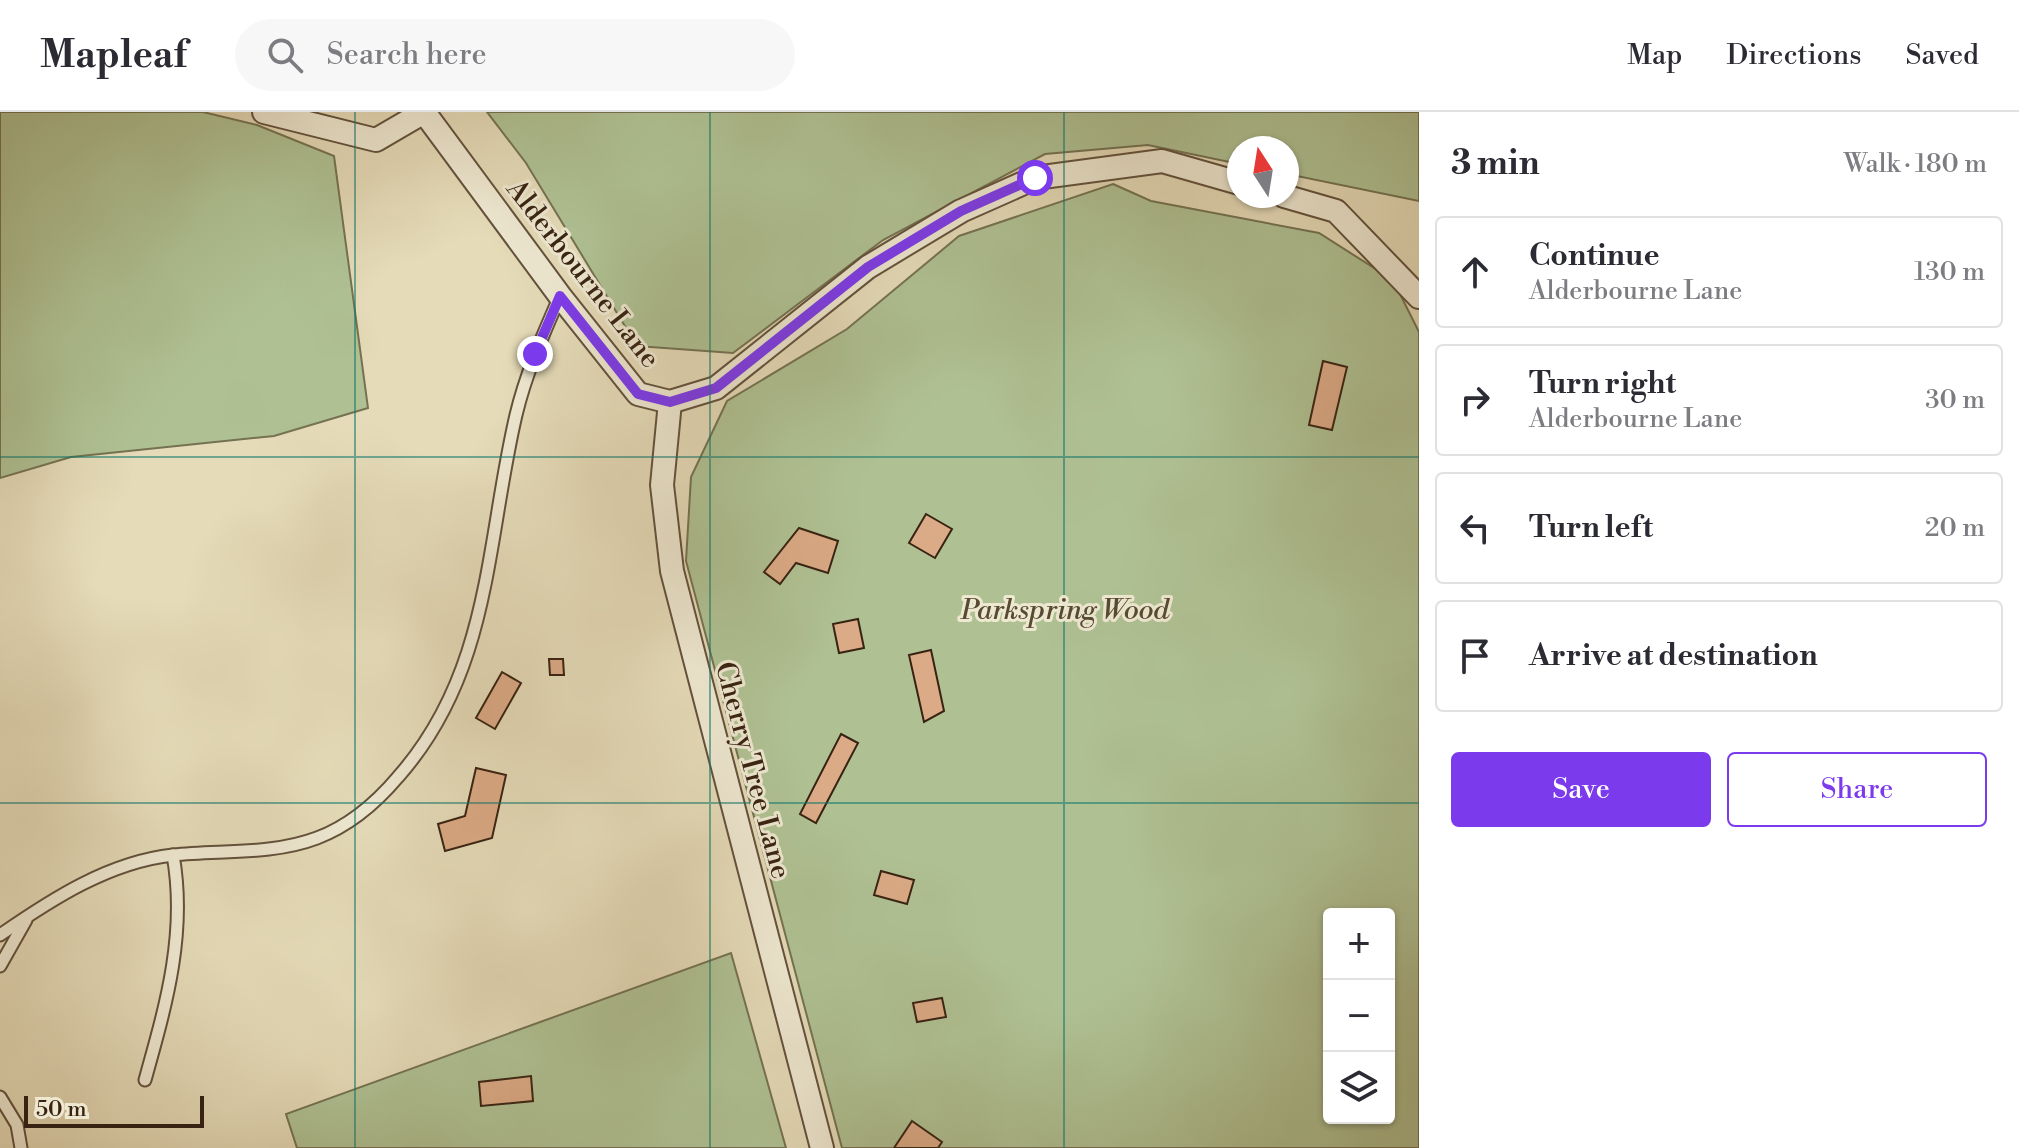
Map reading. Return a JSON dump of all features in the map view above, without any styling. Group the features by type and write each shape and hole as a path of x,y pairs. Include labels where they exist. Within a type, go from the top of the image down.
{"street":[{"name":"Alderbourne Lane","path":"264,112 376,140 424,112 560,296 638,394 670,402 716,388 868,267 961,211 1035,178 1162,161 1227,180"},
{"path":"1299,200 1336,211 1419,297"},
{"name":"Cherry Tree Lane","path":"670,402 662,485 672,571 822,1148"}],"lane":[{"path":"0,935 72,889 120,868 173,855 262,850 316,838 355,819 412,762 448,706 476,637 517,412 535,354 560,296"},
{"path":"145,1080 165,1011 179,928 180,893 173,855"},
{"path":"0,966 28,916"},
{"path":"0,1097 17,1125 21,1148"}],"green space":[{"path":"0,112 203,112 257,125 334,156 368,408 274,436 71,457 0,478"},
{"path":"487,112 1419,112 1419,201 1299,176 1299,136 1227,136 1227,161 1148,145 1045,154 883,240 733,353 637,346 526,163"},
{"name":"Parkspring Wood","path":"1113,184 1151,201 1319,233 1393,280 1419,332 1419,1148 842,1148 686,561 691,477 727,401 847,329 959,236"},
{"path":"731,953 786,1148 297,1148 286,1114"}],"building":[{"path":"1323,361 1347,367 1332,430 1309,425"},
{"path":"926,514 952,529 935,558 909,543"},
{"path":"799,528 838,541 828,573 796,563 780,584 764,572"},
{"path":"858,619 864,648 839,653 833,624"},
{"path":"931,650 944,711 924,722 909,655"},
{"path":"549,659 563,659 564,675 550,675"},
{"path":"502,672 521,683 495,729 476,718"},
{"path":"841,734 858,743 816,823 800,814"},
{"path":"476,768 506,775 492,838 445,851 438,824 465,816"},
{"path":"881,871 914,880 907,904 874,895"},
{"path":"942,998 946,1017 917,1022 913,1003"},
{"path":"531,1076 533,1101 481,1106 479,1082"},
{"path":"912,1121 942,1142 938,1148 894,1148"}],"route":[{"path":"535,354 560,296 638,394 670,402 716,388 868,267 961,211 1035,178"}]}
